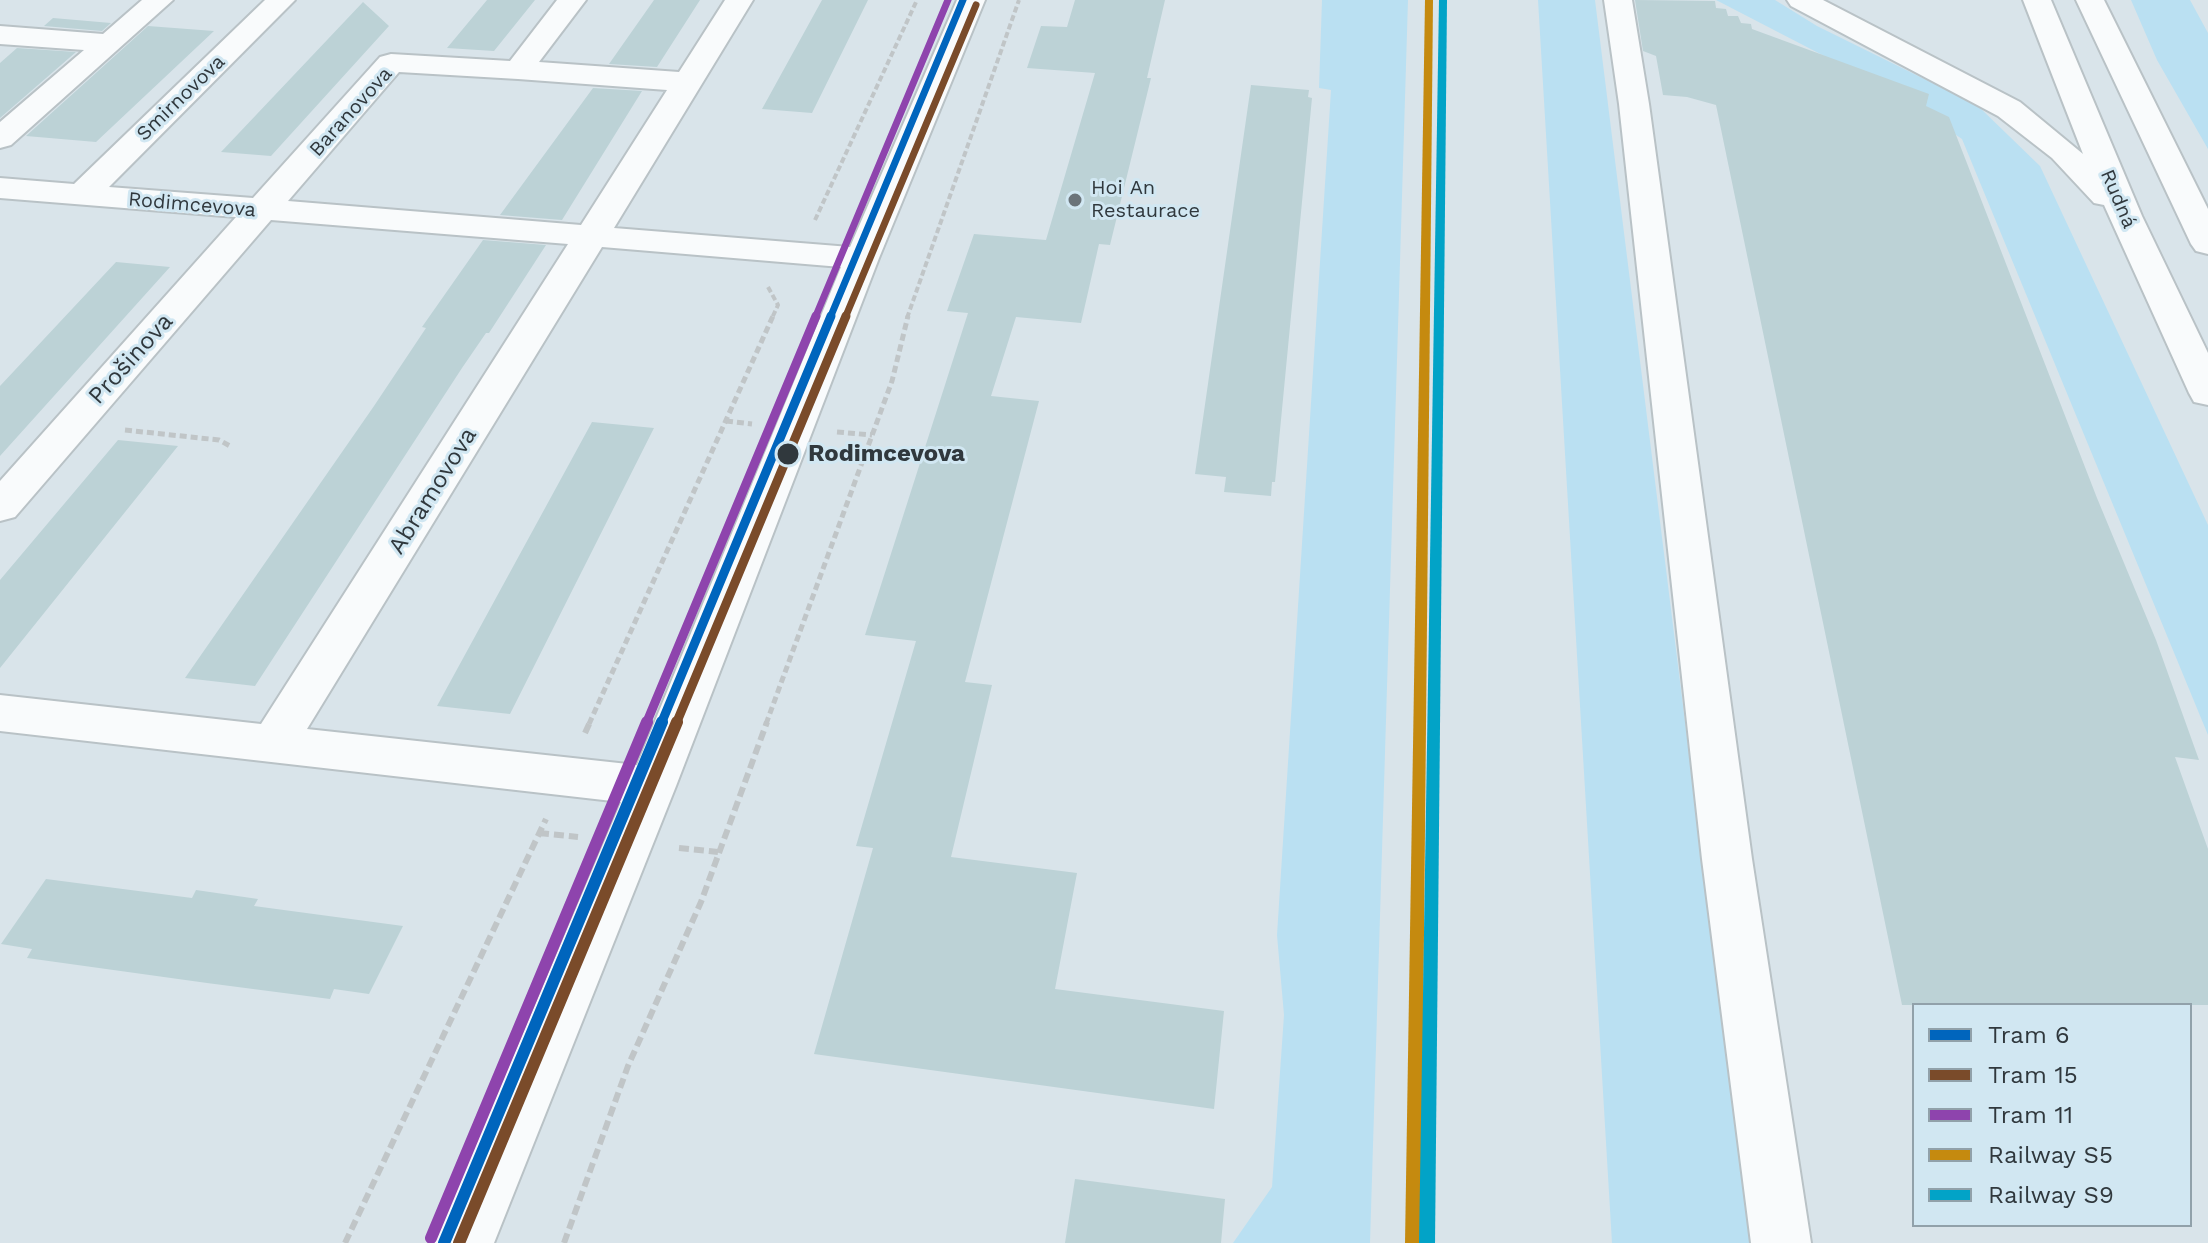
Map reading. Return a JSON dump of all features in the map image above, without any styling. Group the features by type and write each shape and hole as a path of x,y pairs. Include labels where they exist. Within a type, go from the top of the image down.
{"main road":[{"path":"0,138 159,0"},
{"name":"Smirnovova","path":"82,195 281,0"},
{"path":"518,70 572,0"},
{"path":"592,238 739,0"},
{"path":"464,1243 652,786 862,258 971,0"},
{"path":"1618,0 1634,104 1724,831 1781,1243"},
{"path":"1801,0 2009,109 2063,151 2125,216"},
{"name":"Rudná","path":"2037,0 2125,216 2208,393"},
{"path":"2090,0 2208,244"},
{"path":"0,35 109,43"},
{"name":"Baranovova","path":"262,211 391,63 518,70"},
{"path":"518,70 688,82"},
{"name":"Rodimcevova","path":"0,188 862,258"},
{"name":"Prošinova","path":"0,507 262,211"},
{"name":"Abramovova","path":"273,744 592,238"},
{"path":"0,713 652,786"}],"path":[{"path":"812,226 917,0"},
{"path":"564,1243 628,1066 701,902 892,381 911,302 1019,0"},
{"path":"345,1243 566,777 778,305 767,285"},
{"path":"74,424 219,440 230,446"}],"shaded area":[{"path":"1322,0 1408,0 1370,1243 1233,1243 1272,1187 1284,1015 1277,935 1331,90 1319,88"},
{"path":"1538,0 1595,0 1750,1243 1612,1243"},
{"path":"1716,0 1775,0 1817,26 1977,105 2040,166 2208,525 2208,735 1962,139 1888,89"},
{"path":"2131,0 2190,0 2208,33 2208,149 2157,60"}],"building":[{"path":"487,0 535,0 494,51 447,48"},
{"path":"654,0 700,0 657,67 609,64"},
{"path":"822,0 868,0 812,113 762,109"},
{"path":"1075,0 1165,0 1147,78 1151,78 1110,245 1099,244 1081,323 1016,317 991,396 1039,401 965,682 992,685 951,857 1077,873 1055,989 1224,1011 1214,1109 814,1054 873,848 856,846 916,641 865,635 968,313 947,311 974,234 1046,240 1095,73 1027,68 1041,26 1067,27"},
{"path":"1635,0 1715,1 1716,8 1726,9 1728,16 1738,16 1741,23 1751,24 1752,29 1929,94 1926,106 1949,117 2097,498 2156,640 2199,760 2175,757 2208,849 2208,1005 1902,1005 1716,105 1687,97 1663,95 1656,56 1643,51"},
{"path":"363,2 389,26 271,156 221,152"},
{"path":"53,18 111,23 102,31 44,26"},
{"path":"148,26 214,31 96,142 26,136"},
{"path":"17,48 76,52 0,118 0,63"},
{"path":"1251,85 1309,90 1308,97 1312,98 1275,482 1272,482 1271,496 1224,492 1226,477 1195,474"},
{"path":"593,88 642,91 562,220 500,215"},
{"path":"483,240 546,245 255,686 185,678 374,406 426,328 422,327"},
{"path":"116,262 170,267 0,456 0,386"},
{"path":"592,422 654,428 510,714 437,706"},
{"path":"118,440 178,446 0,668 0,580"},
{"path":"46,879 192,898 196,890 258,899 254,906 403,926 369,994 334,989 330,999 207,983 27,958 32,949 1,944"},
{"path":"1075,1179 1225,1199 1221,1243 1065,1243"}],"tram line":[{"name":"11","path":"431,1238 948,0"},
{"name":"6","path":"444,1243 963,0"},
{"name":"15","path":"459,1243 976,5"}],"rail line":[{"name":"S5","path":"1413,1243 1429,0"},
{"name":"S9","path":"1427,1243 1443,0"}],"place":[{"name":"Hoi An Restaurace","path":"1075,200"},
{"name":"Rodimcevova","path":"788,454"}]}
